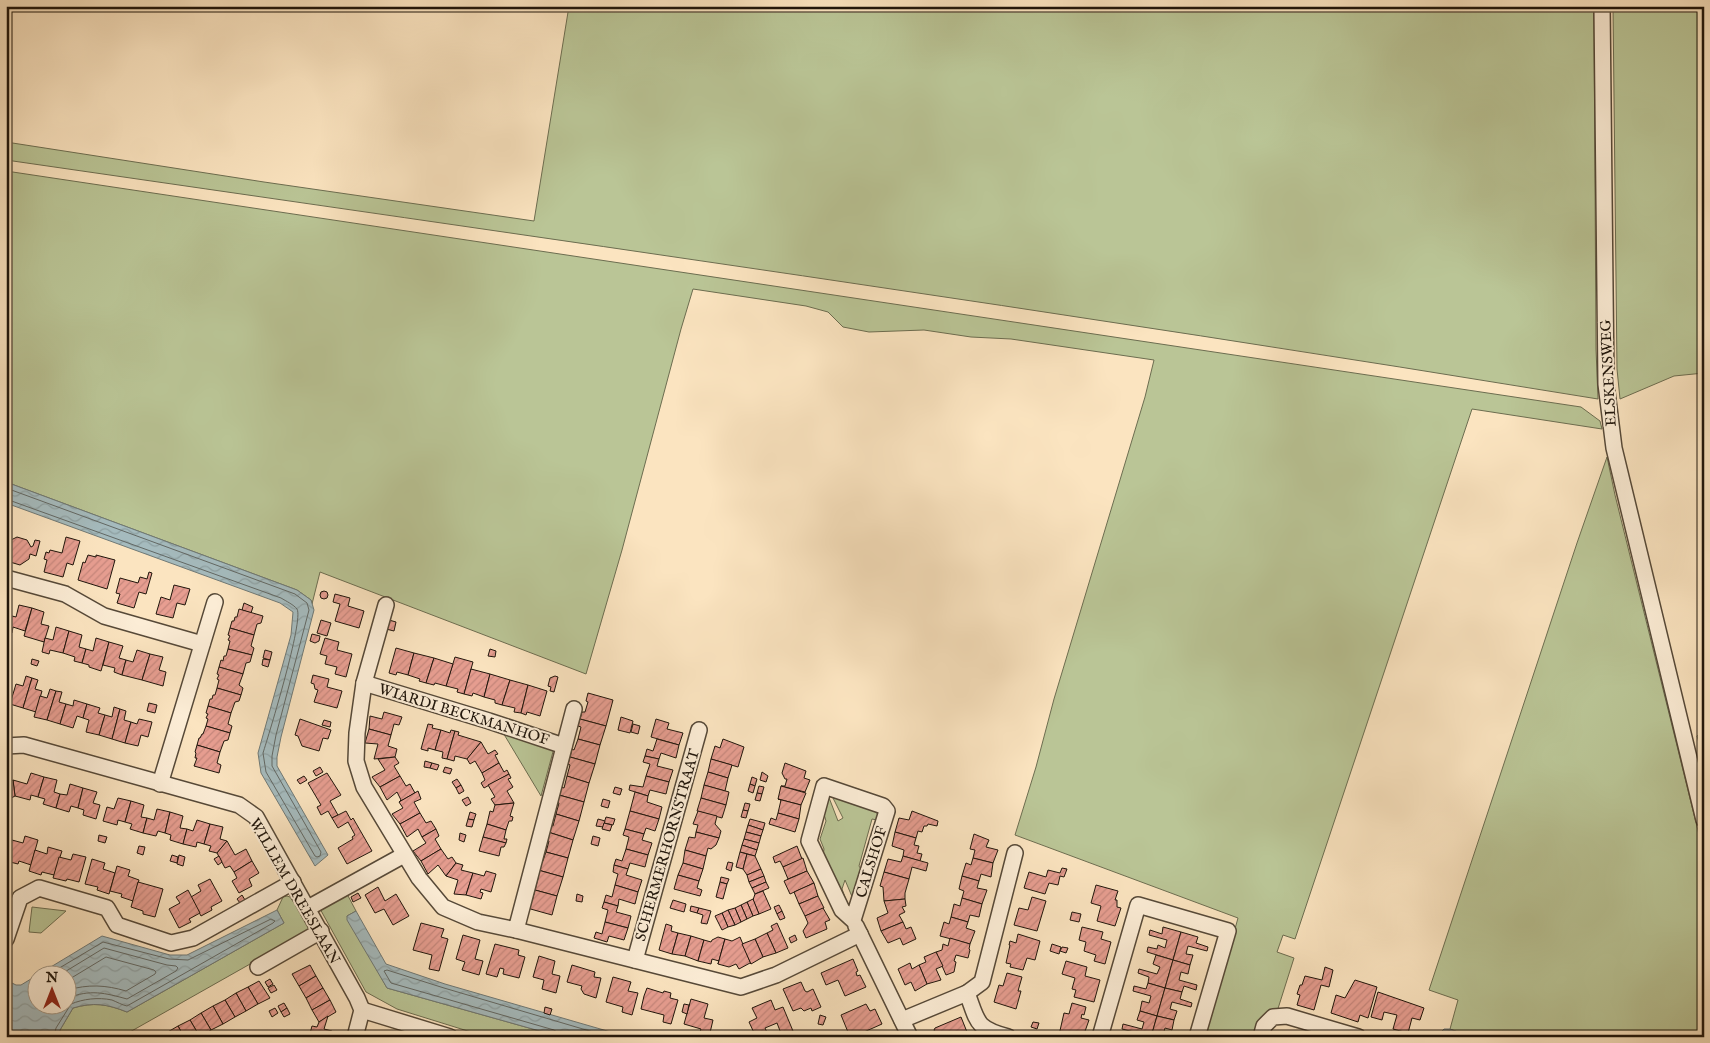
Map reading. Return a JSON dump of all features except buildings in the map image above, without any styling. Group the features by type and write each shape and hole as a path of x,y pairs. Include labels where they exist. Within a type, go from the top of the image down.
{"street":[{"name":"ELSKENSWEG","path":"1602,6 1606,384 1608,411 1614,448 1704,820"},
{"path":"6,578 65,594 104,616 202,644"},
{"path":"160,784 214,602"},
{"name":"WIARDI BECKMANHOF","path":"386,605 364,683 357,733 356,761 364,787 404,855 419,878 443,906 478,922 516,930 574,709"},
{"name":"WIARDI BECKMANHOF","path":"364,683 564,746"},
{"name":"SCHERMERHORNSTRAAT","path":"635,960 699,730"},
{"name":"WILLEM DREESLAAN","path":"6,746 24,745 239,805 256,817 308,908 362,1010"},
{"name":"CALSHOF","path":"853,920 887,810 883,806 824,786 809,841 842,910 853,920 910,1037"},
{"path":"902,1020 967,993 982,982 1014,853"},
{"path":"308,908 404,855"},
{"path":"6,939 20,898 39,888 107,908 117,925 171,943 193,938 293,882"},
{"path":"1100,1037 1138,905 1228,931 1197,1037"},
{"name":"SCHERMERHORNSTRAAT","path":"516,930 742,987 776,975 860,934"},
{"path":"258,967 320,932"},
{"path":"967,993 980,1025 993,1033 1008,1037"},
{"path":"355,1037 362,1010 450,1037"},
{"path":"1261,1037 1264,1026 1273,1017 1287,1016 1358,1037"}],"green space":[{"path":"569,6 1594,6 1598,399 1001,305 6,160 6,142 534,221"},
{"path":"1613,6 1704,6 1704,373 1674,376 1620,399 1617,369"},
{"path":"6,171 1581,407 1600,421 1602,429 1472,409 1295,939 1283,935 1277,952 1294,958 1269,1037 1205,1037 1238,918 1015,835 1145,397 1154,360 1011,339 971,337 924,330 869,332 843,327 828,312 806,306 693,289 586,674 320,572 312,604 311,600 297,590 6,482"},
{"path":"1607,457 1704,855 1704,1037 1471,1037 1450,1029 1458,1000 1429,990"},
{"path":"1704,729 1704,760 1697,736"},
{"path":"502,731 554,748 541,796"},
{"path":"828,795 838,821 843,818 832,796 875,810 878,815 877,820 872,819 859,866 862,871 853,899 845,880 842,889 847,903 842,902 823,856 824,849 820,839 826,821 822,807"},
{"path":"346,892 356,911 347,916 387,988 561,1037 487,1037 397,1009 366,992 319,907"},
{"path":"283,897 290,897 312,929 121,1037 59,1037 60,1030 68,1016 78,1016 78,1007 100,1005 127,1012 284,923 277,910"},
{"path":"32,907 66,911 41,933 29,932"}],"water":[{"path":"6,482 297,590 311,600 314,610 281,737 277,766 328,855 315,866 261,773 258,753 291,635 293,612 280,603 6,503"},
{"path":"277,910 284,923 127,1012 100,1005 78,1007 78,966 52,966 102,936 170,955 187,955"},
{"path":"356,911 386,964 445,984 628,1037 561,1037 387,988 347,920 347,916"},
{"path":"28,981 28,1016 68,1016 60,1030 59,1037 6,1037 6,1003 12,983 21,985"},
{"path":"1444,1029 1450,1029 1471,1037 1436,1037"}]}
